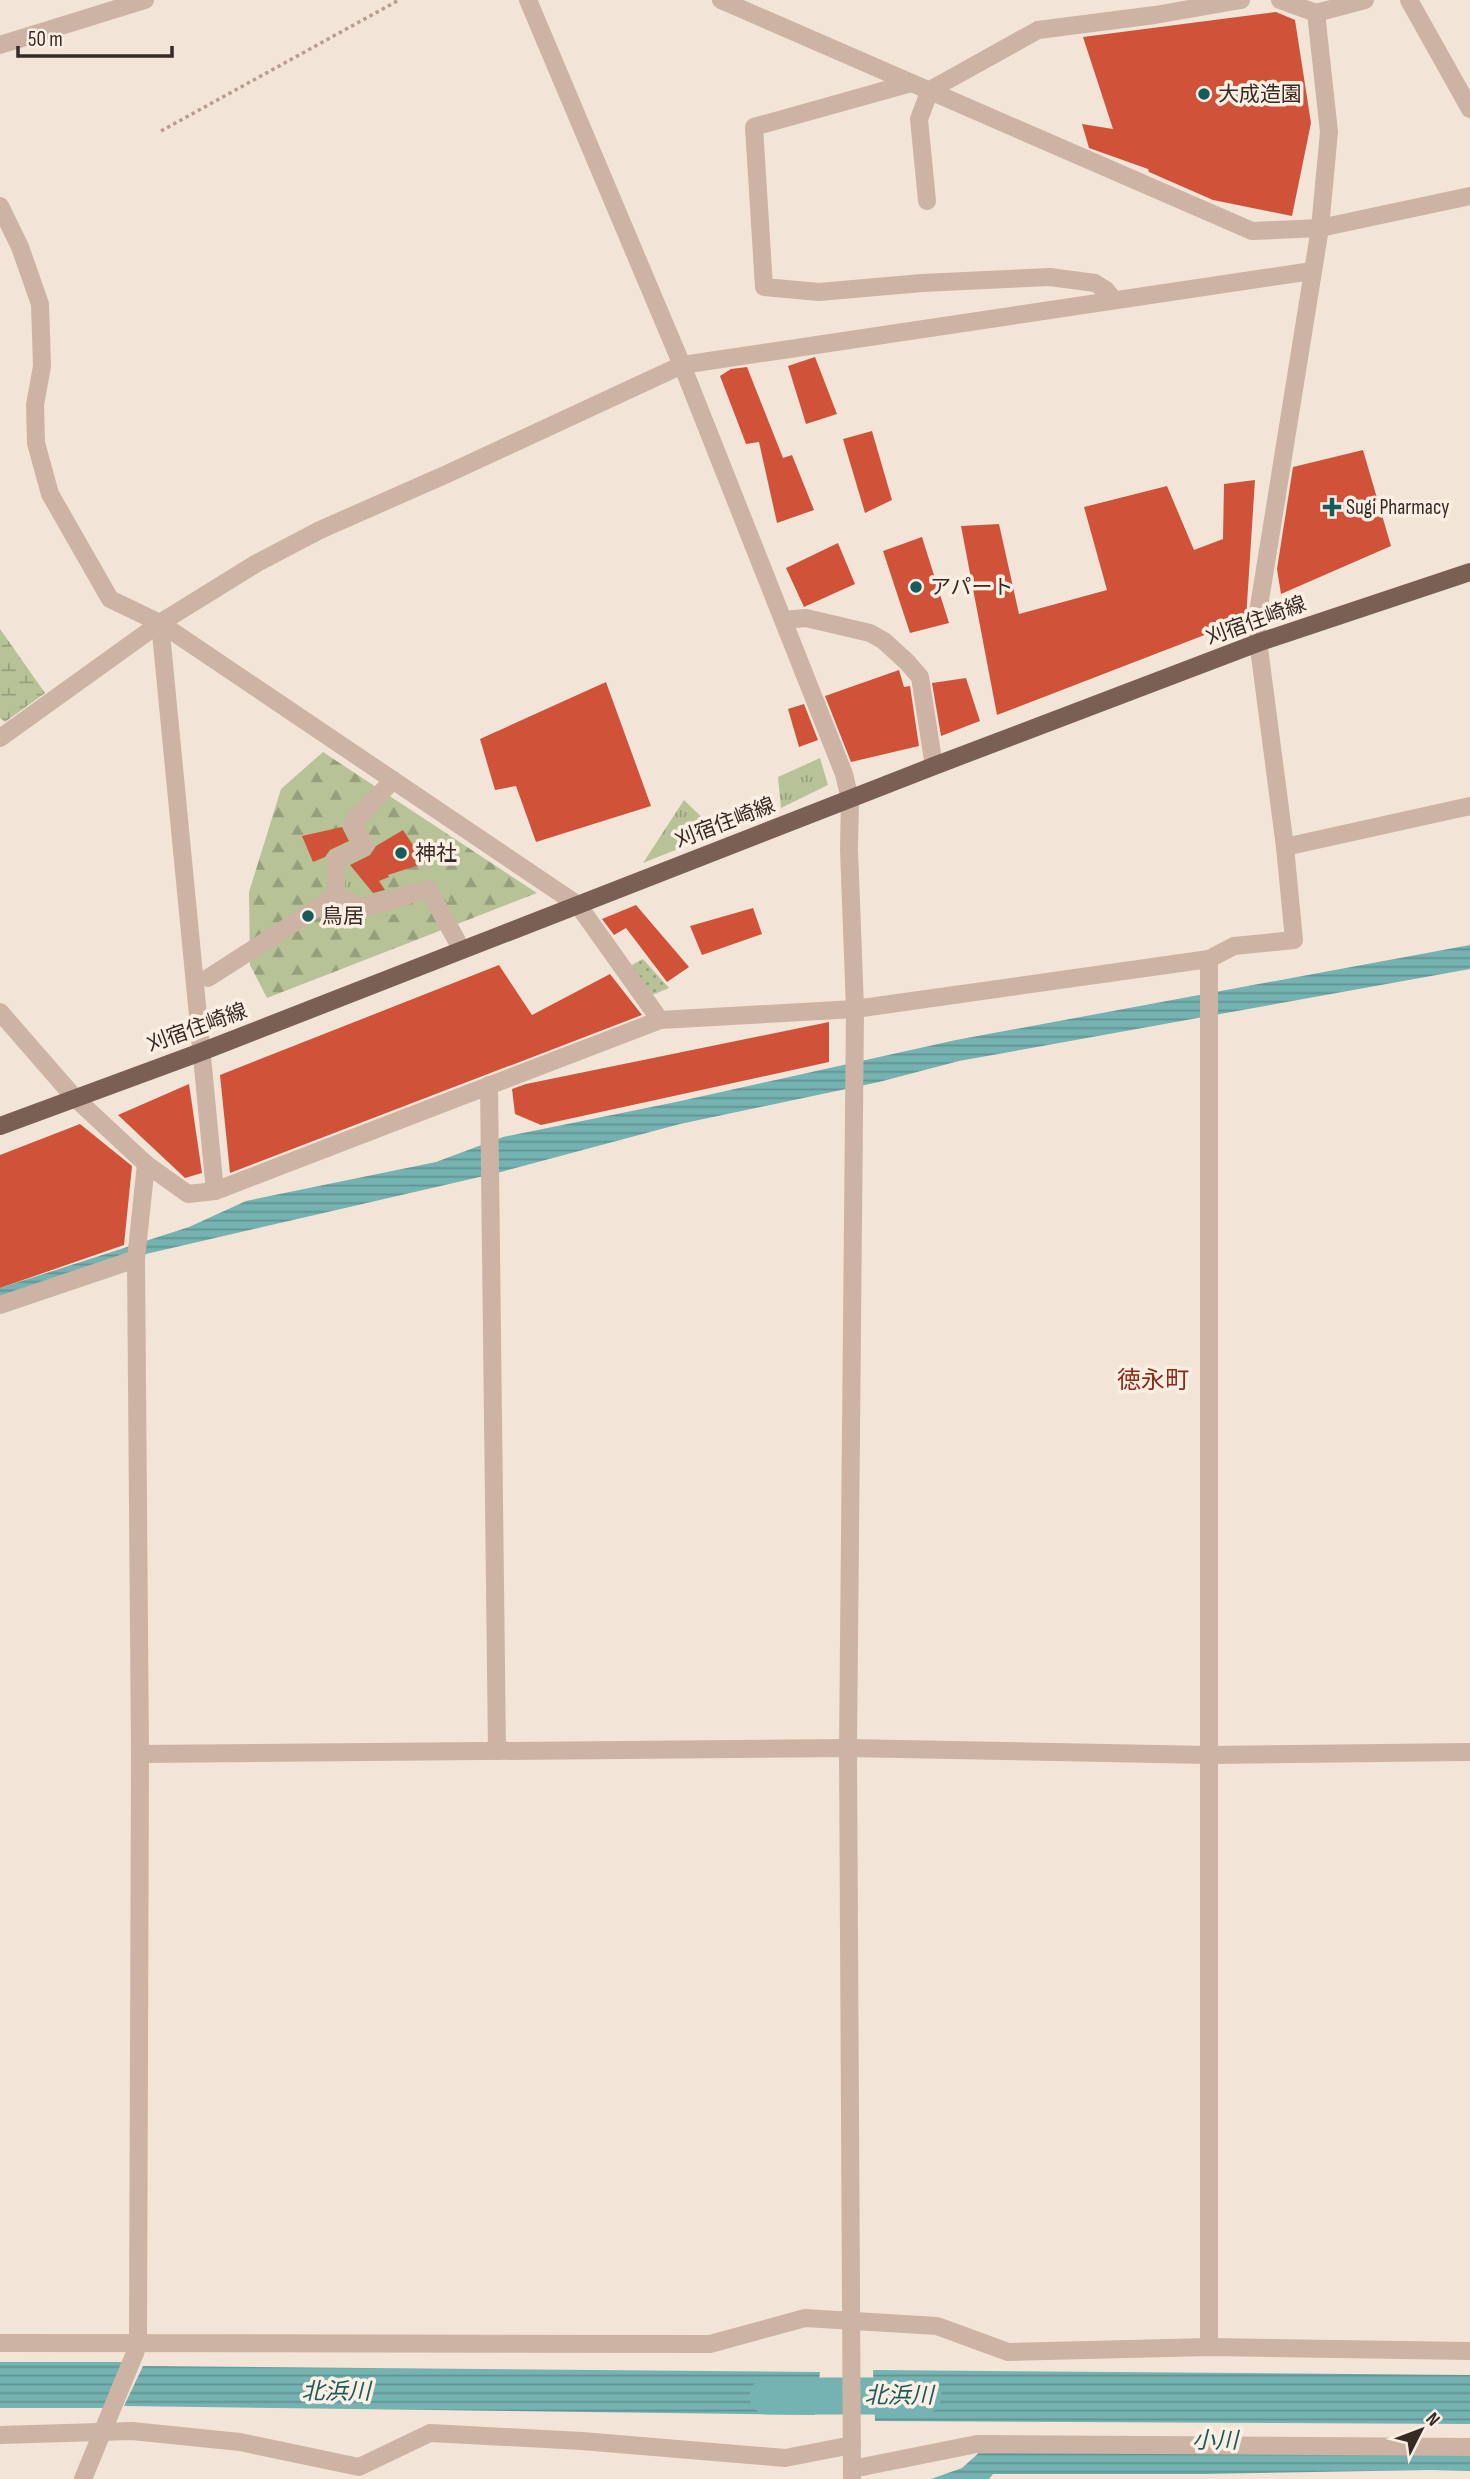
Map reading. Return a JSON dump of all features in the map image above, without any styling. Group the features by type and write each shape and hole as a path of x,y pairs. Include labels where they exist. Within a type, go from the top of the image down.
{"main road":[{"name":"刈宿住崎線","path":"0,1126 201,1052 933,766 1260,642 1470,572"}],"street":[{"path":"0,45 145,0"},
{"path":"528,0 682,365 844,774 850,799 849,849 855,1009 848,1748 852,2474 977,2444 1470,2447"},
{"path":"721,0 1252,231 1320,228 1470,196"},
{"path":"927,201 919,119 930,90 1038,30 1154,7 1241,0"},
{"path":"1280,0 1316,13 1365,0"},
{"path":"1409,0 1470,108"},
{"path":"0,1012 74,1097 146,1164 188,1194 215,1191 660,1020 855,1009 1209,959 1234,946 1294,940 1285,847 1256,625 1320,228 1329,132 1316,13"},
{"path":"911,83 754,127 764,287 819,292 1050,276 1095,283 1106,290 1114,300"},
{"path":"0,206 20,247 40,304 42,366 35,405 36,430 50,494 110,599 160,623 578,905 660,1020"},
{"path":"0,738 160,623 257,563 320,530 682,365 1312,271"},
{"path":"784,620 806,618 870,633 884,641 907,662 920,677 933,766"},
{"path":"160,623 215,1191"},
{"path":"335,896 337,860 365,845 352,824 393,780"},
{"path":"1285,847 1470,806"},
{"path":"335,896 363,908 428,890 457,941"},
{"path":"208,978 335,896"},
{"path":"1209,959 1209,2347"},
{"path":"489,1084 497,1751"},
{"path":"83,2479 136,2349 140,1754 136,1259 146,1164"},
{"path":"0,1305 136,1259"},
{"path":"140,1754 848,1748 1208,1755 1470,1752"},
{"path":"0,2343 136,2349 710,2344 805,2318 852,2329 937,2326 1008,2352 1209,2347 1470,2351"},
{"path":"0,2435 132,2431 240,2442 359,2466 430,2433 582,2441 785,2458 852,2445"}],"path":[{"path":"161,131 399,0"}],"green space":[{"path":"0,629 45,693 5,722 0,718"},
{"path":"323,752 537,893 267,998 250,965 249,892 281,789"},
{"path":"820,758 828,785 781,808 778,777"},
{"path":"684,800 718,833 643,863"},
{"path":"345,866 374,896 434,873 452,901 339,927 315,895"},
{"path":"643,959 669,988 650,996 628,967"}],"water":[{"path":"1470,945 1470,969 959,1061 879,1082 680,1124 497,1173 146,1254 0,1302 0,1288 189,1227 246,1201 436,1162 503,1137 956,1040"},
{"path":"0,2362 122,2362 106,2408 0,2408"},
{"name":"北浜川","path":"143,2366 820,2372 815,2415 124,2406"},
{"name":"北浜川","path":"873,2370 1470,2375 1470,2424 875,2421"},
{"name":"小川","path":"982,2450 1470,2451 1470,2471 993,2474 989,2479 931,2479 962,2468"}],"building":[{"name":"大成造園","path":"1276,12 1295,20 1311,123 1292,216 1213,200 1149,172 1148,169 1089,148 1082,124 1113,129 1083,37"},
{"path":"815,357 837,414 806,424 788,366"},
{"path":"747,367 783,458 792,455 814,510 777,523 759,442 746,444 720,376 731,369"},
{"path":"872,431 892,500 865,513 843,439"},
{"name":"Sugi Pharmacy","path":"1363,450 1391,546 1281,594 1277,569 1293,467"},
{"path":"1255,480 1246,619 997,715 961,526 999,524 1019,614 1107,590 1084,507 1167,486 1194,550 1223,539 1224,484"},
{"name":"アパート","path":"922,537 949,623 910,633 883,551"},
{"path":"838,543 855,584 804,607 786,568"},
{"path":"899,670 904,687 910,686 919,746 851,762 825,696"},
{"path":"966,678 980,721 941,736 932,683"},
{"path":"606,682 651,806 536,842 516,786 495,790 480,739"},
{"path":"804,704 818,740 799,747 788,709"},
{"path":"342,827 349,841 313,862 302,836"},
{"path":"403,830 425,863 388,875 389,877 379,881 385,890 373,893 350,865 370,855 376,846"},
{"path":"636,905 689,967 667,982 626,928 614,935 602,919"},
{"path":"753,908 762,934 702,955 690,926"},
{"path":"499,965 532,1015 610,974 642,1015 230,1173 220,1075"},
{"path":"829,1022 829,1062 541,1125 515,1114 512,1089 526,1084"},
{"path":"189,1084 202,1173 185,1178 118,1115"},
{"path":"80,1124 132,1166 124,1245 0,1288 0,1155"}],"waterway":[{"name":"北浜川","path":"768,2396 923,2396"}],"place":[{"name":"大成造園","path":"1204,94"},
{"name":"Sugi Pharmacy","path":"1332,507"},
{"name":"アパート","path":"916,587"},
{"name":"神社","path":"401,853"},
{"name":"鳥居","path":"308,916"}],"district":[{"name":"徳永町","path":"1153,1380"}]}
